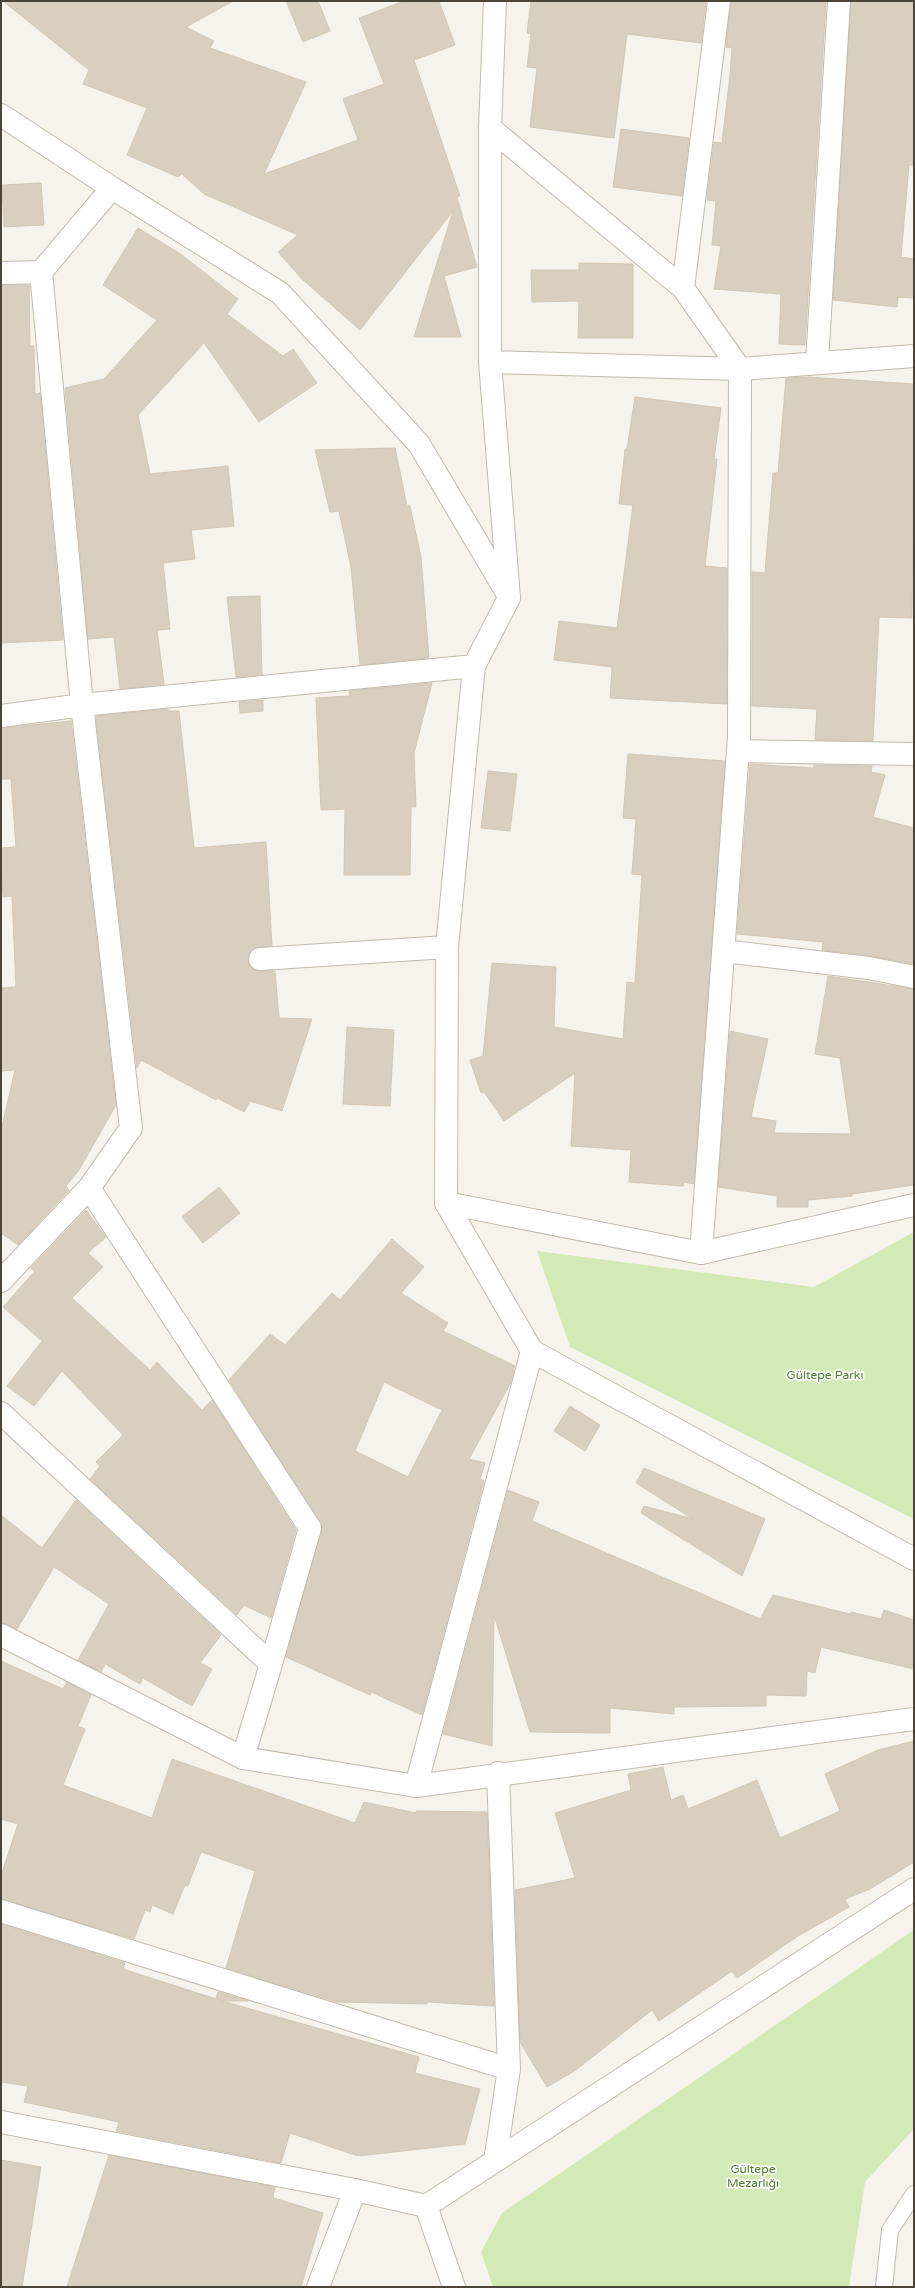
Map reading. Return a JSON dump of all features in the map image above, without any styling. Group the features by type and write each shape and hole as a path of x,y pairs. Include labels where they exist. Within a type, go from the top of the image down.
{"street":[{"path":"495,1 490,128 490,362 509,598 474,666 447,947 446,1203 532,1351 914,1559"},
{"path":"683,288 719,1"},
{"path":"817,362 839,1"},
{"path":"1,115 112,188 280,294 419,444 509,598"},
{"path":"490,128 683,288 740,369 738,750 701,1253"},
{"path":"1,1281 89,1188 131,1128 82,705 41,272 112,188"},
{"path":"1,273 41,272"},
{"path":"490,362 740,369 817,362 914,356"},
{"path":"1,716 82,705 474,666"},
{"path":"738,750 914,754"},
{"path":"260,959 447,947"},
{"path":"724,951 869,968 914,977"},
{"path":"89,1188 310,1528 243,1758"},
{"path":"446,1203 701,1253 914,1205"},
{"path":"416,1786 532,1351"},
{"path":"1,1413 271,1664"},
{"path":"1,1635 243,1758 416,1786 498,1773 914,1719"},
{"path":"494,2161 510,2069 498,1773"},
{"path":"1,2122 355,2190 426,2206 914,1889"},
{"path":"1,1912 510,2069"},
{"path":"318,2287 355,2190"},
{"path":"426,2206 454,2287"}],"lane":[{"path":"884,2287 890,2230 914,2194"}],"green space":[{"name":"Gültepe Parkı","path":"914,1232 914,1519 570,1347 537,1251 814,1287"},
{"name":"Gültepe Mezarlığı","path":"914,1930 914,2129 865,2182 849,2287 493,2287 481,2252 502,2213"}],"building":[{"path":"3,1 233,1 186,27 214,41 210,48 306,82 264,174 358,140 343,99 384,84 359,18 404,1 439,1 455,45 414,60 460,196 457,197 477,267 444,276 461,337 414,337 453,211 360,330 302,279 278,252 298,235 204,194 182,174 178,177 127,155 147,108 83,84 89,70"},
{"path":"286,1 318,1 330,31 303,42"},
{"path":"531,1 706,1 701,43 627,34 614,138 530,127 537,68 527,67 531,34 527,33"},
{"path":"731,1 826,1 805,345 779,344 781,294 714,289 721,246 712,245 716,201 707,200 714,142 722,143 732,48 726,47"},
{"path":"851,1 914,1 914,165 909,165 901,257 914,259 914,298 898,297 897,307 833,300"},
{"path":"621,129 689,138 682,196 613,187"},
{"path":"41,183 44,225 4,227 2,185"},
{"path":"138,228 182,255 238,299 227,314 283,356 293,349 317,383 259,422 204,343 138,415 150,474 228,466 234,526 191,530 195,559 163,563 170,629 157,630 164,684 120,689 114,637 88,639 65,388 104,379 157,320 103,285"},
{"path":"579,263 633,264 633,338 578,338 579,301 532,302 531,270 579,270"},
{"path":"1,285 29,285 30,346 34,346 35,394 40,393 63,640 1,643"},
{"path":"807,377 914,384 912,618 879,617 873,741 815,740 817,709 752,706 752,572 765,573 773,473 778,473 786,378"},
{"path":"635,397 721,408 714,459 717,459 705,566 727,568 727,704 610,698 612,667 554,660 559,621 617,628 633,505 619,504 625,449 627,449"},
{"path":"395,448 407,506 410,506 421,557 429,658 360,665 351,567 339,511 330,512 315,450"},
{"path":"260,596 262,675 236,677 227,597"},
{"path":"432,683 414,753 416,807 411,807 410,875 344,875 345,809 321,810 316,698 350,696 349,691"},
{"path":"263,700 263,711 240,713 239,702"},
{"path":"168,709 168,711 179,711 194,848 266,842 272,946 253,948 249,953 248,960 250,966 255,970 275,971 279,1018 312,1019 282,1111 250,1101 244,1112 217,1098 216,1100 141,1060 137,1068 96,719 97,716"},
{"path":"71,721 116,1105 79,1170 66,1186 69,1190 18,1245 1,1233 1,1131 15,1070 1,1071 1,988 16,987 12,896 3,897 1,848 16,847 11,779 1,779 1,728"},
{"path":"628,754 725,761 694,1184 684,1182 683,1186 629,1182 631,1150 571,1146 575,1073 504,1121 484,1092 481,1093 470,1060 483,1056 492,963 556,967 554,1027 623,1039 627,982 635,983 642,875 632,874 636,819 623,818"},
{"path":"750,764 814,768 814,765 872,766 871,772 885,775 873,817 914,828 914,964 870,956 822,950 823,942 737,934"},
{"path":"488,771 517,774 510,831 481,828"},
{"path":"828,976 914,989 914,1185 852,1194 852,1196 808,1200 808,1207 777,1207 777,1196 718,1187 730,1031 768,1039 751,1117 776,1121 774,1133 851,1134 840,1058 815,1054"},
{"path":"347,1027 394,1030 390,1106 343,1104"},
{"path":"219,1187 240,1213 203,1243 182,1217"},
{"path":"86,1210 106,1237 88,1253 103,1267 72,1298 150,1370 157,1362 202,1410 212,1400 296,1530 271,1618 244,1605 237,1615 90,1479 100,1466 96,1462 123,1435 62,1371 34,1406 7,1386 42,1341 3,1307 35,1271 31,1268"},
{"path":"392,1239 424,1267 401,1293 448,1323 443,1331 515,1366 510,1384 469,1459 485,1463 480,1479 484,1481 422,1715 371,1692 370,1695 286,1657 322,1526 229,1380 270,1334 285,1345 332,1293 340,1300","holes":["384,1382 442,1410 408,1477 355,1451"]},
{"path":"570,1406 600,1425 585,1451 554,1431"},
{"path":"644,1468 765,1519 742,1576 641,1513 644,1506 693,1519 636,1483"},
{"path":"508,1490 539,1502 532,1521 760,1619 773,1595 850,1614 851,1612 881,1619 884,1610 914,1620 914,1669 821,1647 815,1673 807,1671 806,1696 766,1695 766,1706 674,1707 674,1714 610,1708 610,1733 530,1732 494,1615 492,1746 443,1734"},
{"path":"76,1500 221,1635 200,1663 212,1669 192,1706 143,1678 140,1684 105,1664 101,1672 78,1660 109,1604 54,1567 17,1629 1,1623 1,1515 42,1548"},
{"path":"1,1661 63,1689 67,1682 91,1695 78,1726 85,1729 63,1785 152,1818 172,1759 355,1823 364,1802 416,1813 416,1811 487,1812 494,2006 427,2002 427,2004 337,2002 226,1968 255,1871 201,1852 188,1886 185,1885 173,1914 152,1905 150,1912 145,1910 134,1939 1,1899 1,1876 18,1824 1,1819"},
{"path":"914,1741 914,1862 870,1889 845,1899 849,1907 798,1936 737,1978 732,1971 659,2021 652,2010 576,2070 547,2087 520,2042 515,1890 575,1878 555,1813 631,1790 628,1774 663,1767 671,1800 683,1795 688,1809 757,1780 780,1838 840,1811 825,1774 878,1750"},
{"path":"1,1924 125,1963 123,1969 216,1999 218,1992 248,2001 222,2001 419,2057 415,2073 480,2089 465,2144 358,2156 290,2133 281,2163 116,2131 119,2122 24,2102 28,2086 1,2082"},
{"path":"109,2155 275,2187 274,2198 323,2213 301,2287 67,2287"},
{"path":"1,2160 41,2167 22,2287 1,2287"}]}
